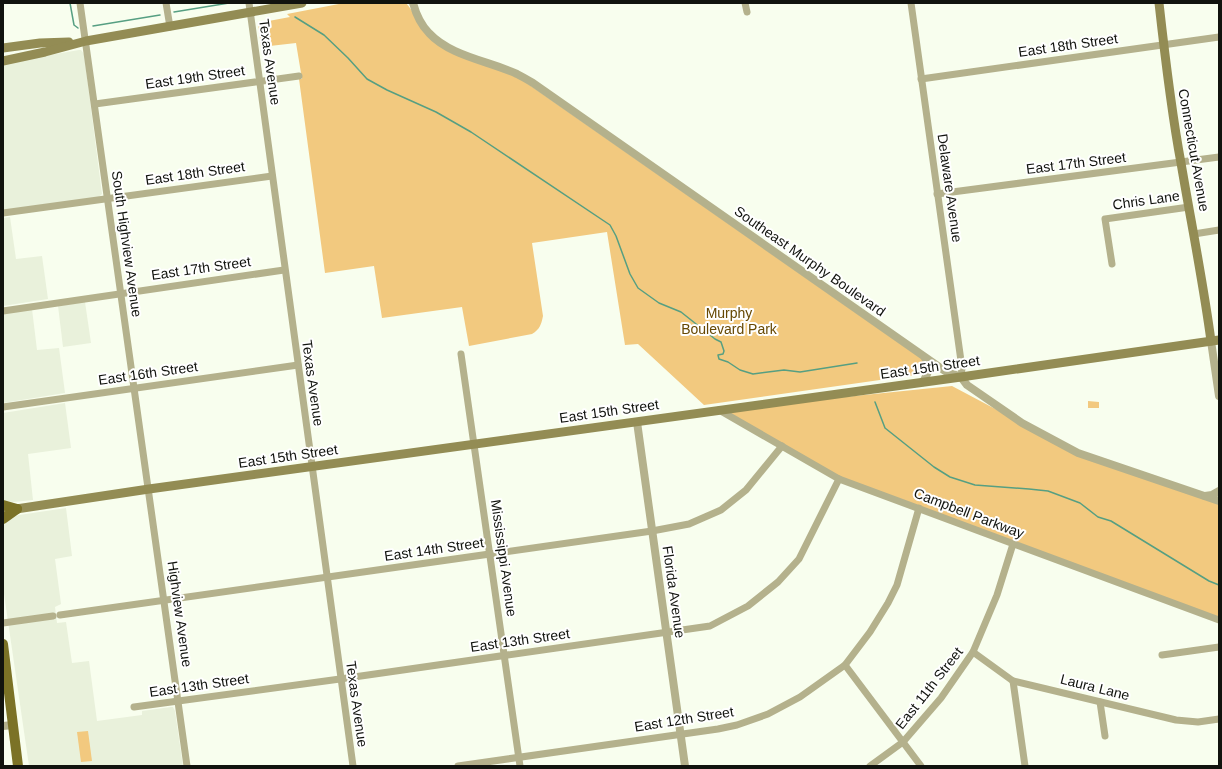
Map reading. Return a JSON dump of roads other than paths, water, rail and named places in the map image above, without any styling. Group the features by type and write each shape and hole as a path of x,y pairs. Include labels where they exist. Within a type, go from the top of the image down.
{"main road":[{"path":"3,60 45,52 86,41 302,3"},
{"name":"Connecticut Avenue","path":"1159,3 1163,45 1181,162 1215,340"},
{"path":"3,48 40,43 86,41"},
{"name":"East 15th Street","path":"3,511 149,489 961,377 1215,340"},
{"path":"3,505 17,509"},
{"path":"3,519 17,509"},
{"path":"3,644 8,726 18,766"}],"street":[{"name":"South Highview Avenue","path":"80,3 149,489"},
{"path":"166,3 170,27"},
{"name":"Texas Avenue","path":"249,3 352,766"},
{"name":"Southeast Murphy Boulevard","path":"413,3 424,28 435,39 447,47 517,74 533,83 923,356 945,371 961,377 967,385 1022,423 1078,453 1219,501"},
{"path":"745,3 747,12"},
{"name":"Delaware Avenue","path":"911,3 962,368 961,377"},
{"name":"East 18th Street","path":"921,79 1219,37"},
{"name":"East 19th Street","path":"95,104 299,76"},
{"name":"East 17th Street","path":"937,194 1219,157"},
{"name":"East 18th Street","path":"3,213 272,176"},
{"name":"Chris Lane","path":"1112,264 1105,219 1189,206"},
{"path":"1194,234 1219,230"},
{"name":"East 17th Street","path":"3,311 284,270"},
{"name":"Connecticut Avenue","path":"1215,340 1219,396"},
{"name":"Mississippi Avenue","path":"461,354 520,766"},
{"path":"923,356 928,362 930,369 923,382"},
{"name":"East 16th Street","path":"3,407 298,365"},
{"name":"Campbell Parkway","path":"719,410 839,479 1219,620"},
{"name":"Florida Avenue","path":"637,422 685,766"},
{"name":"East 14th Street","path":"3,623 652,531 690,524 721,510 746,490 782,446"},
{"name":"East 13th Street","path":"134,707 710,626 748,606 778,582 799,559 839,479"},
{"name":"Highview Avenue","path":"149,489 187,766"},
{"path":"1204,496 1219,492"},
{"name":"East 12th Street","path":"458,766 718,729 737,725 768,714 800,697 844,665 870,632 897,585 919,508"},
{"name":"East 11th Street","path":"870,766 903,742 940,698 973,652 997,595 1013,544"},
{"path":"1162,655 1219,647"},
{"name":"Laura Lane","path":"973,652 1013,681 1176,720 1198,722 1219,719"},
{"path":"844,665 921,766"},
{"path":"1013,681 1025,766"},
{"path":"1100,702 1105,736"}],"waterway":[{"path":"70,3 74,25 78,28"},
{"path":"174,12 229,3"},
{"path":"93,26 160,15"},
{"path":"295,17 324,35 367,79 387,90 436,112 471,132 610,225 616,236 630,274 638,288 659,303 681,312 721,342 724,351 723,354 718,355 719,359 728,362 740,370 753,374 784,370 800,372 857,363"},
{"path":"875,402 885,428 934,467 950,477 975,485 1048,491 1080,503 1098,517 1111,521 1209,581 1219,585"}],"park label":[{"name":"Murphy Boulevard Park","path":"729,322"}]}
